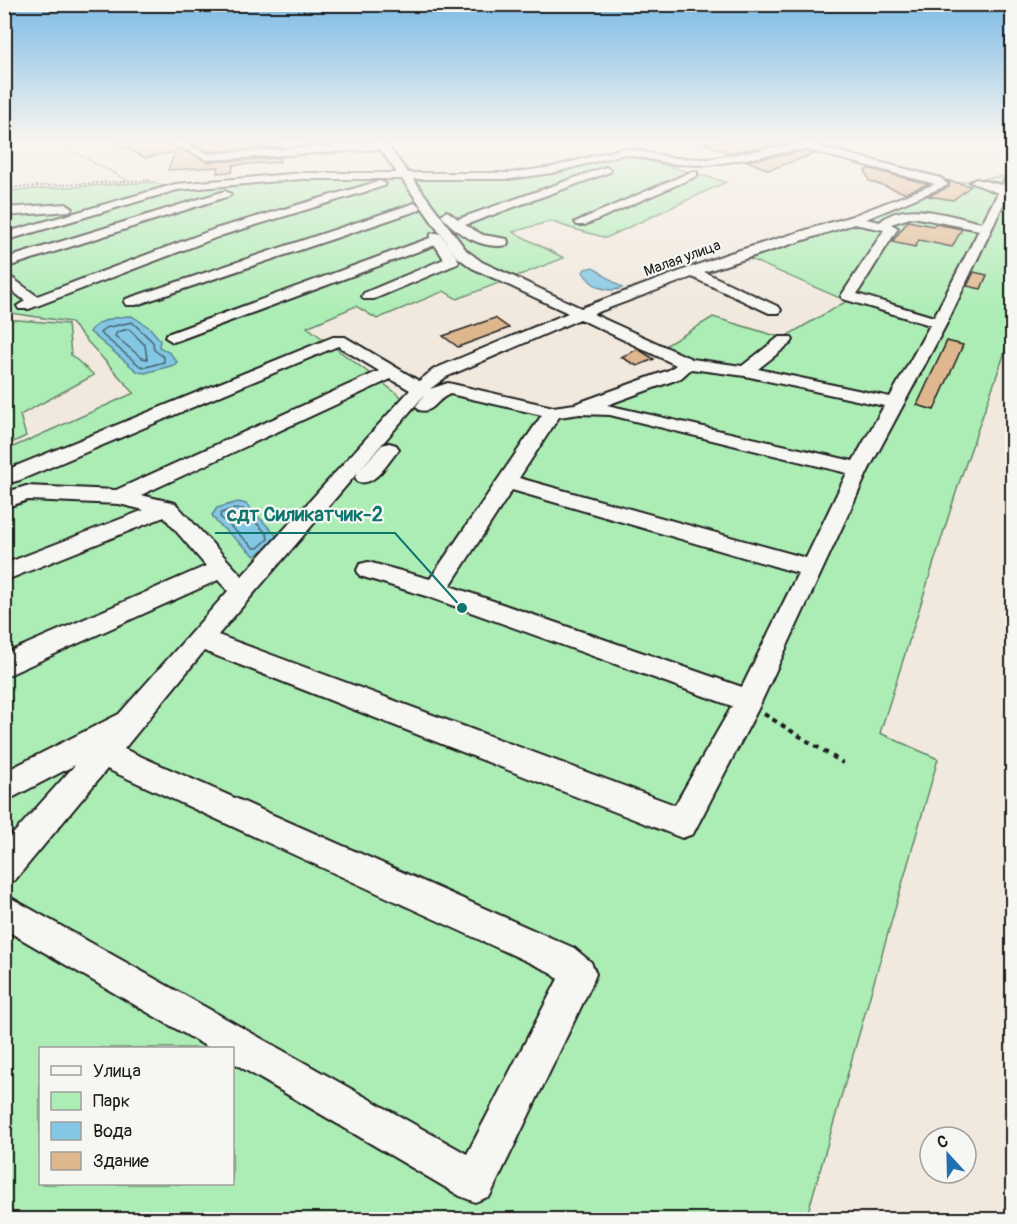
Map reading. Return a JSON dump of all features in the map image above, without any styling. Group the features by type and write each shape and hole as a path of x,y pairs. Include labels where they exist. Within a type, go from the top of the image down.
{"street":[{"path":"4,237 135,199"},
{"path":"4,264 203,199"},
{"path":"4,276 30,304 219,232 329,199"},
{"path":"369,296 452,261 413,199"},
{"path":"420,199 460,253 477,265 688,364 745,371 893,404"},
{"path":"433,199 467,234 488,241 502,242"},
{"path":"455,224 524,199"},
{"path":"581,222 634,199"},
{"name":"Малая улица","path":"4,869 200,639 420,389 440,374 582,313 693,272 853,220 906,199"},
{"path":"200,639 682,823 749,701 859,469 939,323 1000,199"},
{"path":"4,212 111,206"},
{"path":"131,302 416,207"},
{"path":"879,225 901,214 913,213 986,228"},
{"path":"853,220 892,228 848,296 939,323"},
{"path":"173,337 438,240"},
{"path":"226,256 242,265"},
{"path":"693,272 774,310"},
{"path":"26,493 9,474 339,340 420,389"},
{"path":"745,371 785,340"},
{"path":"578,409 675,374 688,364"},
{"path":"119,497 392,372"},
{"path":"365,477 434,394 448,388 553,412 578,409 610,410 859,469"},
{"path":"435,590 553,412"},
{"path":"506,481 811,568"},
{"path":"4,501 26,493 119,497 168,508 242,592"},
{"path":"4,573 168,508"},
{"path":"4,666 220,569"},
{"path":"368,570 435,590 749,701"},
{"path":"4,788 129,721"},
{"path":"4,910 475,1181 579,974 562,960 103,753"}],"path":[{"path":"749,701 766,716 843,764"}],"green space":[{"path":"5,199 689,199 606,238 551,221 513,232 564,258 457,299 444,291 377,319 356,306 307,327 407,401 437,382 555,411 671,374 674,363 655,352 713,317 783,338 847,301 743,256 864,219 916,199 1012,199 1012,256 1006,265 1012,269 1012,332 959,483 880,733 938,759 806,1219 5,1219 4,451 134,393 70,322 5,312"},
{"path":"5,319 68,324 71,355 94,375 20,415 26,436 5,446"}],"water":[{"path":"593,267 622,288 611,290 595,285 583,272"},
{"path":"132,316 150,328 160,340 159,347 170,353 177,362 174,365 145,373 138,372 90,332 102,322"},
{"path":"238,502 246,504 276,535 276,540 255,556 217,523 212,515 217,508"}],"building":[{"path":"908,221 962,229 952,247 919,240 915,247 892,242"},
{"path":"974,272 987,275 981,289 967,286"},
{"path":"495,318 509,328 458,347 443,336"},
{"path":"947,341 963,345 934,410 917,405"},
{"path":"638,349 654,359 637,366 621,357"}],"place":[{"name":"сдт Силикатчик-2","path":"462,608"}]}
